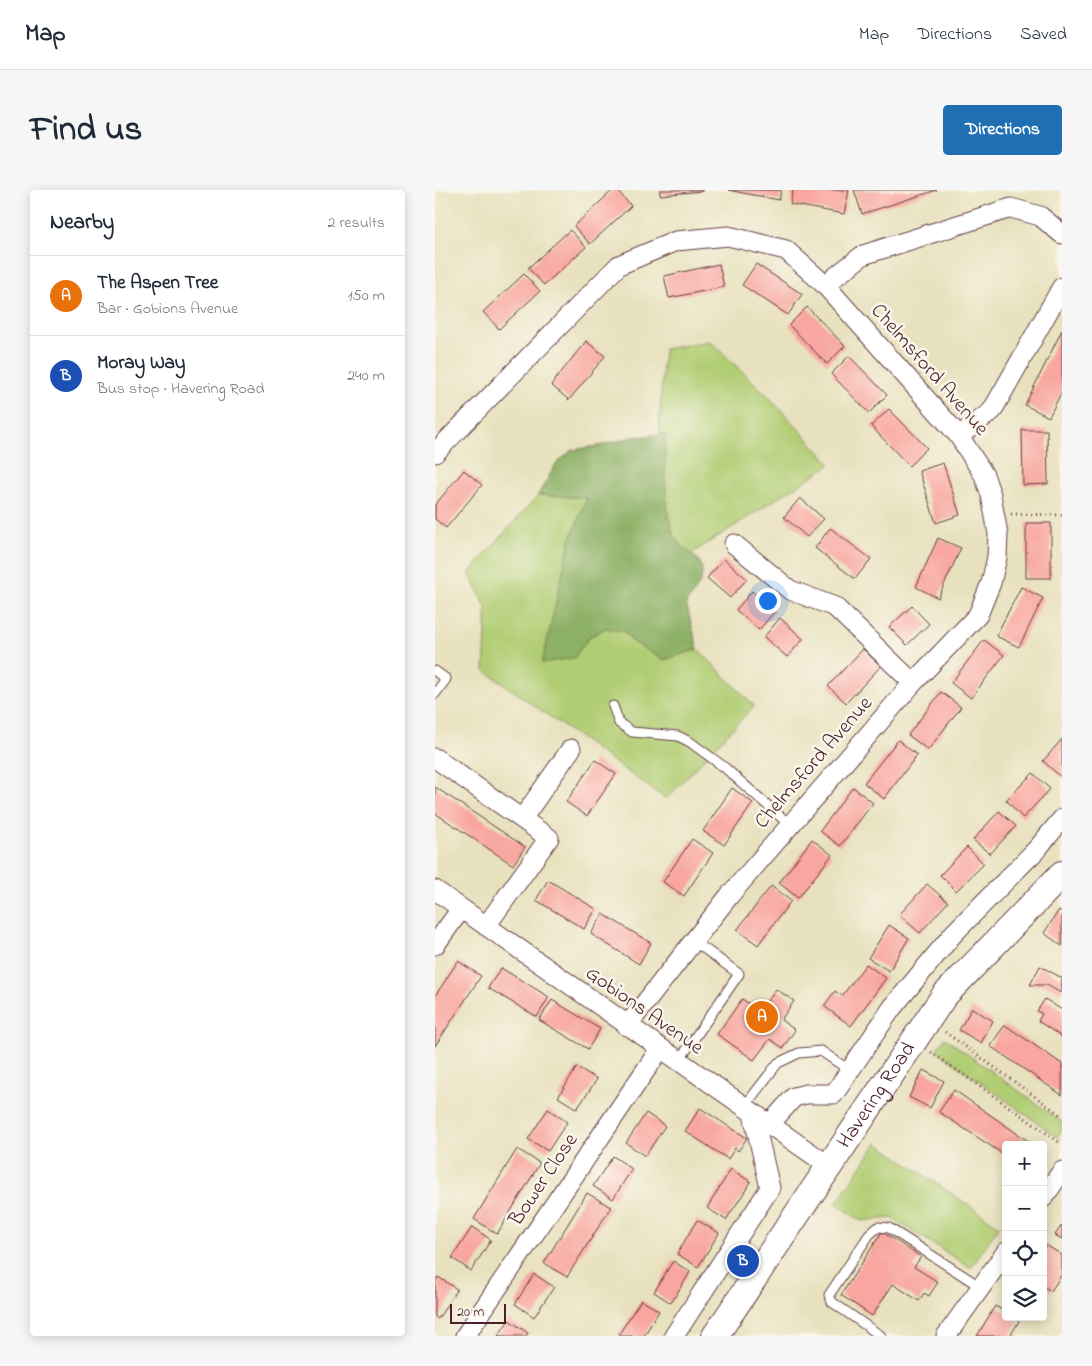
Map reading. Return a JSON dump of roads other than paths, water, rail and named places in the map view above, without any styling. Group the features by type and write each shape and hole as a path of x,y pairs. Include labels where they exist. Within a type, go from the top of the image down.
{"main road":[{"name":"Havering Road","path":"715,1336 944,996 1062,874"}],"street":[{"path":"825,285 863,255 1011,208 1040,216 1062,234"},
{"name":"Chelmsford Avenue","path":"435,453 619,265 676,241 728,236 786,250 825,285 959,436 984,475 991,495 998,534 997,557 991,583 978,615 913,683 729,896 627,1026"},
{"path":"959,436 992,410 1062,287"},
{"path":"734,544 791,590 835,607 913,683"},
{"path":"522,819 571,749"},
{"path":"435,758 549,838 486,926"},
{"path":"769,1125 794,1097 807,1094 834,1094 892,1008 954,933 1037,849 1062,819"},
{"name":"Gobions Avenue","path":"435,890 829,1166"},
{"path":"435,945 461,909"},
{"name":"Bower Close","path":"465,1336 660,1049"},
{"path":"674,1336 770,1188 748,1111"},
{"path":"1047,1193 1062,1172"},
{"path":"946,1336 1002,1258"}],"lane":[{"path":"435,671 446,679 435,694"},
{"path":"613,706 619,723 632,732 678,736 690,742 724,767 790,825"},
{"path":"678,1062 739,974 694,941"},
{"path":"748,1111 778,1063 799,1053 821,1051 849,1070"},
{"path":"881,1336 831,1302 829,1295 869,1235 878,1227 889,1228 981,1287"}],"place":[{"name":"The Aspen Tree","path":"762,1017"},
{"name":"Moray Way","path":"743,1261"}]}
